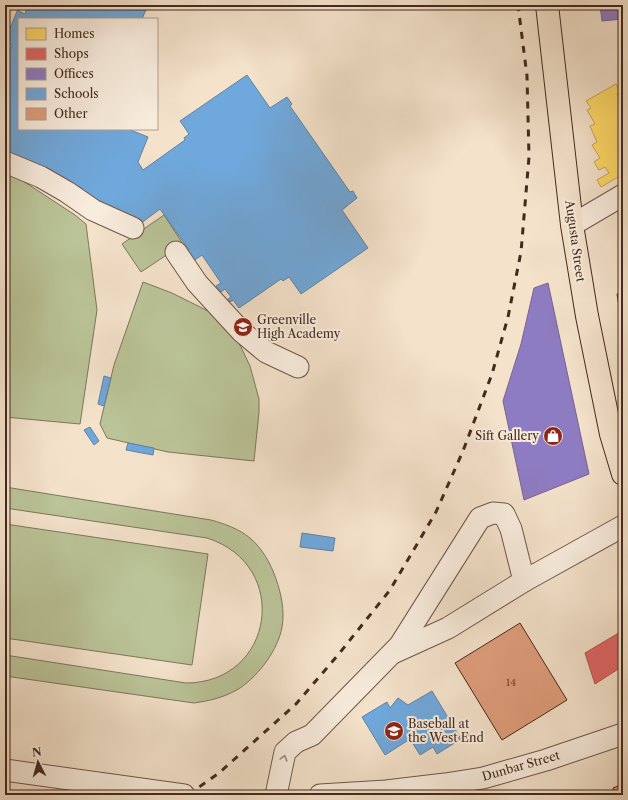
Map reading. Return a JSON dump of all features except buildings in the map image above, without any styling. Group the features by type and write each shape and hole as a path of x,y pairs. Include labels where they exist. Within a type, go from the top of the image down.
{"main road":[{"name":"Augusta Street","path":"547,5 572,225 587,316 617,430 623,474"}],"street":[{"path":"5,162 40,177 67,192 93,210 133,228"},
{"path":"572,225 623,195"},
{"path":"176,252 197,283 242,332 266,352 298,367"},
{"path":"276,795 285,752 296,742 312,735 400,645 480,518 493,513 504,514 511,529 524,581"},
{"path":"393,653 448,628 524,581 623,526"},
{"name":"Dunbar Street","path":"320,795 386,791 444,784 482,786 546,760 623,734"},
{"path":"5,770 184,795"}],"green space":[{"path":"5,174 17,177 75,215 86,224 97,310 80,424 5,417"},
{"path":"164,215 183,244 141,272 122,244"},
{"path":"143,282 172,293 210,312 240,345 250,366 259,399 254,461 168,452 107,438 100,424 114,365"},
{"path":"5,487 211,520 237,529 250,538 266,557 274,573 282,602 283,621 280,636 267,661 247,683 240,688 217,698 194,703 5,676 5,655 186,683 216,678 238,664 254,644 261,621 261,596 252,572 234,552 207,538 5,508"},
{"path":"5,524 208,554 192,665 5,638"}],"railway":[{"path":"188,795 219,773 296,704 338,655 390,590 436,512 463,451 492,374 508,317 521,252 529,157 527,76 518,5"}],"place":[{"name":"Greenville High Academy","path":"243,327"},
{"name":"Sift Gallery","path":"553,436"},
{"name":"Baseball at the West End","path":"394,731"}]}
